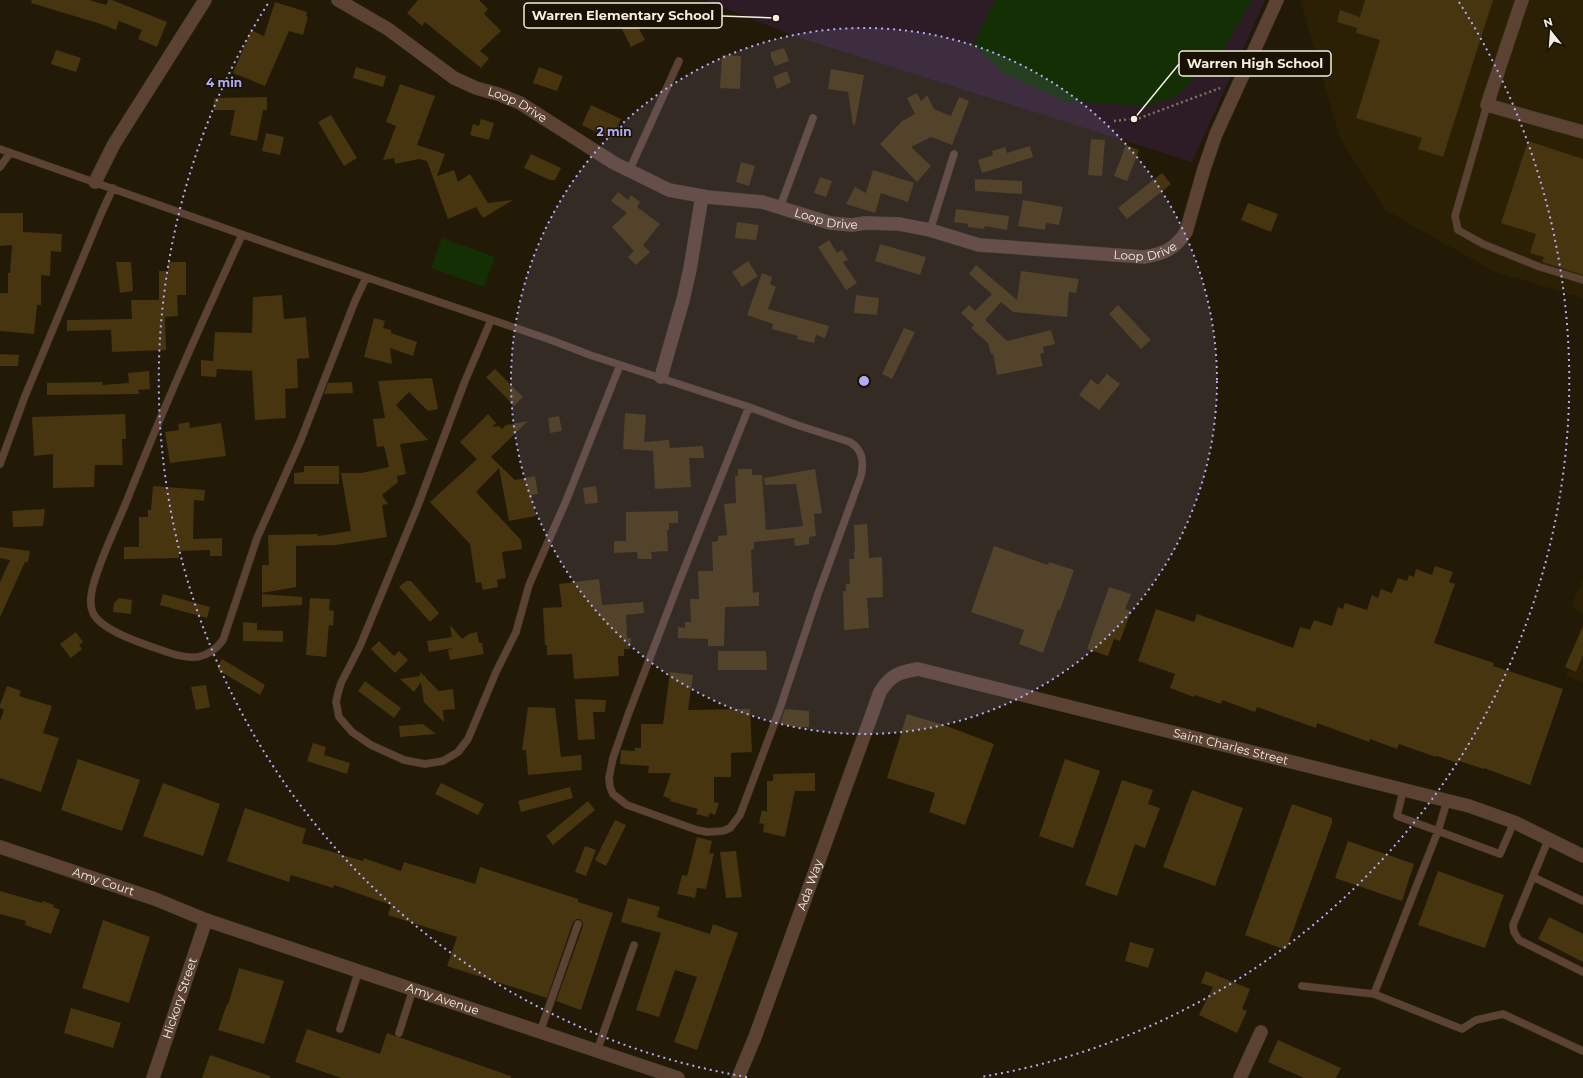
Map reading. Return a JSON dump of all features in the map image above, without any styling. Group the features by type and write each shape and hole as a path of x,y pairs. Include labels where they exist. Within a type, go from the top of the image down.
{"street":[{"path":"95,182 114,144 205,0"},
{"name":"Loop Drive","path":"338,0 388,29 454,78 476,88 498,94 520,103 629,171 669,190 702,196 756,201 830,223 852,225 865,223 899,224 930,230 971,243 1028,250 1132,257 1154,256 1169,250 1186,232 1209,152 1277,0"},
{"path":"1522,0 1487,105 1583,132"},
{"path":"661,377 686,284 702,196"},
{"name":"Saint Charles Street","path":"880,692 887,681 898,674 918,669 1492,813 1549,838 1583,856"},
{"name":"Ada Way","path":"738,1078 755,1037 880,692"},
{"name":"Amy Court","path":"0,847 155,899 206,920"},
{"name":"Amy Avenue","path":"206,920 678,1078"},
{"name":"Hickory Street","path":"153,1078 206,920"},
{"path":"1240,1078 1261,1032"}],"lane":[{"path":"629,171 679,62"},
{"path":"1487,105 1456,216 1458,230 1483,244 1540,267 1583,280"},
{"path":"780,207 814,118"},
{"path":"0,149 366,278 620,365 661,377 749,407 850,442 856,445 863,459 862,476 818,594 779,711 740,815 730,828 723,831 707,832 627,805 613,794 610,787 609,778 613,758 628,715 749,407"},
{"path":"0,167 10,153"},
{"path":"930,230 954,154"},
{"path":"0,464 26,396 92,235 113,188"},
{"path":"242,235 163,411 101,561 92,592 91,598 93,613 103,624 126,636 166,651 185,657 197,657 215,650 223,640 257,538 302,436 355,301 366,278"},
{"path":"491,320 465,380 434,466 384,588 360,646 341,683 336,702 339,717 352,732 371,745 404,760 425,764 443,761 458,752 468,739 496,672 518,628 530,585 566,501 620,365"},
{"path":"1403,791 1397,816 1500,854 1514,822"},
{"path":"1374,994 1438,831 1447,801"},
{"path":"1549,838 1513,925 1514,932 1519,940 1583,972"},
{"path":"1533,877 1583,901"},
{"path":"540,1032 578,924"},
{"path":"597,1051 634,945"},
{"path":"340,1030 359,970"},
{"path":"1302,986 1374,994 1462,1029 1476,1020 1503,1014 1583,1051"},
{"path":"399,1033 413,989"}],"path":[{"path":"1114,121 1140,118 1220,88"}],"shaded area":[{"path":"705,0 1265,0 1192,162 794,36"},
{"path":"1300,0 1583,0 1583,298 1495,272 1385,210 1340,138"},
{"path":"1583,580 1583,615 1571,606"},
{"path":"1583,631 1583,682 1566,676"}],"green space":[{"path":"995,0 1252,0 1221,53 1174,97 1148,106 1064,101 1005,74 973,44"},
{"path":"442,238 495,257 484,287 431,268"}],"building":[{"path":"32,0 89,0 106,5 108,0 112,0 167,22 157,47 138,39 142,30 119,21 116,30 31,3"},
{"path":"418,0 479,0 488,9 484,14 501,31 480,51 489,58 481,68 425,22 422,26 407,13"},
{"path":"1365,0 1493,0 1443,157 1418,149 1422,138 1356,118 1380,40 1356,33 1357,28 1337,22 1340,10 1360,17"},
{"path":"275,2 307,12 306,16 308,17 303,35 289,31 265,86 233,73 251,30 264,36"},
{"path":"631,14 645,40 631,47 615,15"},
{"path":"784,48 789,61 775,66 771,57 771,52"},
{"path":"56,50 81,58 76,72 51,64"},
{"path":"722,55 741,56 740,89 720,88"},
{"path":"356,67 386,76 383,87 353,78"},
{"path":"539,67 563,76 557,91 533,83"},
{"path":"831,69 864,75 855,125 853,125 848,92 828,89"},
{"path":"787,71 791,82 777,89 773,77"},
{"path":"400,84 435,96 417,145 445,154 437,176 454,170 458,182 470,174 488,203 513,200 483,218 476,207 448,219 427,161 419,159 395,164 394,158 383,160 396,126 386,122"},
{"path":"917,93 921,101 927,95 934,109 951,116 959,97 969,101 952,145 931,137 911,147 931,166 917,182 880,144 902,121 915,114 907,98"},
{"path":"267,97 267,110 263,110 257,141 230,135 235,110 214,110 214,98"},
{"path":"591,105 621,119 611,139 582,125"},
{"path":"331,115 357,158 344,166 318,122"},
{"path":"481,119 494,123 489,140 470,135 473,124 479,126"},
{"path":"266,133 284,137 280,155 262,151"},
{"path":"1091,139 1105,140 1102,176 1088,175"},
{"path":"1528,141 1583,159 1583,275 1542,262 1544,257 1530,253 1536,234 1501,223"},
{"path":"1126,145 1139,150 1127,181 1114,176"},
{"path":"1030,146 1033,157 982,173 978,160 993,155 992,151 1005,147 1007,153"},
{"path":"531,154 561,168 555,180 550,180 524,168"},
{"path":"741,162 755,166 749,186 736,182"},
{"path":"873,170 914,183 908,202 881,193 875,213 846,204 855,187 866,193"},
{"path":"1162,173 1171,184 1127,219 1118,208"},
{"path":"820,177 832,181 826,197 814,193"},
{"path":"975,179 1022,181 1022,194 975,191"},
{"path":"618,192 628,200 631,195 640,202 637,207 660,224 643,245 650,252 636,265 628,257 634,251 612,227 627,213 611,201"},
{"path":"1023,200 1063,207 1059,225 1046,223 1045,230 1018,226"},
{"path":"1248,203 1278,214 1271,232 1241,220"},
{"path":"956,209 1009,216 1007,230 985,226 984,229 968,227 968,224 954,222"},
{"path":"0,213 23,213 23,232 62,234 61,252 51,251 50,276 41,275 41,305 37,305 34,334 0,331 0,293 8,293 8,273 10,273 12,245 0,246"},
{"path":"737,222 759,225 756,240 735,238"},
{"path":"829,240 837,253 842,250 848,260 843,262 857,283 846,290 818,247"},
{"path":"880,244 926,257 920,275 875,261"},
{"path":"748,261 758,276 742,287 732,272"},
{"path":"116,262 131,262 133,291 120,293"},
{"path":"168,262 186,262 186,295 177,295 178,316 165,317 166,350 112,352 111,330 67,331 67,320 132,319 131,300 159,300 159,271 168,271"},
{"path":"976,265 1017,300 1021,271 1079,279 1076,293 1069,292 1067,317 1013,312 1001,302 985,320 1007,341 1051,330 1055,344 1043,347 1044,353 1040,354 1043,366 997,375 993,354 991,354 988,343 971,328 974,325 961,313 969,305 975,311 992,294 969,274"},
{"path":"762,273 772,277 770,284 776,287 768,309 829,326 825,338 816,335 814,343 797,339 798,336 772,329 773,324 747,315"},
{"path":"282,295 284,319 306,317 309,358 297,359 298,388 285,389 286,418 255,420 252,371 217,369 216,377 201,376 201,360 213,361 215,332 252,333 253,297"},
{"path":"856,295 879,298 877,315 854,313"},
{"path":"1118,305 1151,340 1141,349 1109,314"},
{"path":"374,318 385,321 383,328 391,330 391,333 417,342 413,356 390,348 392,364 364,357"},
{"path":"904,328 915,332 892,379 882,374"},
{"path":"0,354 19,355 18,366 0,366"},
{"path":"495,369 523,397 514,406 486,377"},
{"path":"149,371 150,389 138,390 139,394 47,395 47,383 102,382 103,385 129,383 128,373"},
{"path":"1107,374 1120,384 1099,410 1079,395 1091,379 1098,385"},
{"path":"432,378 438,409 428,411 409,392 396,405 428,440 400,444 406,474 397,476 398,482 382,495 388,504 382,505 387,537 336,545 296,546 296,587 262,593 262,565 269,565 268,535 318,534 318,536 351,531 341,473 361,473 389,467 384,446 377,447 373,419 385,418 378,381"},
{"path":"352,382 353,393 324,394 328,383"},
{"path":"625,413 646,415 644,442 669,440 670,448 703,446 704,458 689,458 691,487 655,489 653,451 623,449"},
{"path":"125,414 126,439 122,439 123,465 95,465 94,487 53,488 53,454 34,456 32,417"},
{"path":"488,414 496,423 492,427 499,426 502,429 506,425 528,421 491,457 515,480 535,476 538,494 531,495 536,516 509,521 499,468 476,492 521,540 522,549 502,552 506,578 497,580 498,587 483,590 481,582 476,583 470,544 430,502 477,459 460,442"},
{"path":"559,416 562,431 550,433 548,418"},
{"path":"189,422 190,428 221,423 226,456 170,463 165,432 179,430 178,424"},
{"path":"304,466 339,466 339,484 294,484 294,473 304,472"},
{"path":"738,469 752,469 752,475 762,475 766,530 803,526 796,484 765,485 764,478 815,469 822,513 814,514 816,536 809,537 809,544 795,546 794,538 754,542 754,549 751,550 753,593 759,592 759,606 725,607 724,646 708,646 708,639 678,638 678,627 685,628 685,622 691,622 690,599 699,599 698,571 713,571 712,542 718,541 718,536 727,535 724,504 736,503 735,476 738,476"},
{"path":"153,486 205,490 204,501 194,500 193,539 222,538 222,556 210,556 210,550 179,551 179,558 124,559 124,547 139,547 139,517 148,517 148,510 151,510"},
{"path":"596,486 598,503 585,504 583,488"},
{"path":"45,509 43,526 13,527 12,511"},
{"path":"678,511 678,523 669,523 669,530 667,530 668,551 651,552 652,559 638,559 637,552 614,553 614,541 626,541 626,512"},
{"path":"867,524 869,558 882,557 883,597 867,598 869,628 844,630 843,591 846,591 846,584 850,584 849,559 854,559 855,552 854,525"},
{"path":"994,546 1048,565 1049,562 1074,570 1043,653 1019,644 1024,630 971,612"},
{"path":"0,547 30,551 28,562 25,562 0,617 0,582 10,560 0,558"},
{"path":"1435,566 1453,572 1449,582 1455,584 1434,643 1494,663 1493,666 1563,689 1530,785 1484,768 1459,761 1458,763 1437,756 1436,757 1399,744 1397,749 1370,739 1369,742 1317,723 1316,728 1257,707 1255,712 1222,700 1221,704 1195,695 1194,697 1170,688 1175,674 1138,661 1156,609 1194,622 1197,614 1293,648 1300,627 1310,630 1314,620 1332,626 1338,607 1343,609 1345,603 1367,610 1372,595 1378,598 1381,589 1392,593 1398,578 1407,581 1409,575 1414,577 1416,569 1432,575"},
{"path":"599,579 602,605 643,602 644,613 626,615 627,638 631,638 630,649 624,649 624,656 618,656 619,676 574,679 572,654 547,655 543,608 562,607 559,584"},
{"path":"406,581 411,581 439,613 430,622 399,587"},
{"path":"1109,587 1131,594 1125,609 1131,611 1120,641 1114,639 1108,656 1087,649"},
{"path":"163,594 210,607 207,618 160,605"},
{"path":"262,594 302,597 302,605 262,607"},
{"path":"119,598 132,600 131,614 113,612 114,603"},
{"path":"310,598 330,599 329,610 334,611 333,626 329,625 326,657 306,655"},
{"path":"243,622 257,623 257,630 283,631 283,642 243,641"},
{"path":"450,625 462,639 469,634 477,632 479,643 482,643 484,654 450,660 448,650 454,648 429,652 427,641 452,637"},
{"path":"1583,626 1583,655 1576,672 1565,667"},
{"path":"76,632 83,642 79,645 82,649 71,658 60,644"},
{"path":"379,641 394,656 399,651 408,660 395,673 371,649"},
{"path":"718,651 766,651 767,670 718,670"},
{"path":"222,659 265,685 260,695 218,670 218,666"},
{"path":"420,672 424,676 426,675 425,677 439,691 453,689 455,709 443,710 444,722 424,702 421,682 414,692 400,679 420,676"},
{"path":"670,672 693,675 688,710 750,709 752,752 731,753 731,777 714,777 714,802 719,803 715,815 710,813 708,817 696,814 698,809 670,801 671,799 663,796 671,773 648,773 649,766 620,764 621,750 635,751 635,748 641,748 641,724 663,724"},
{"path":"365,681 401,708 394,718 358,691"},
{"path":"206,685 210,707 196,710 191,687"},
{"path":"7,686 21,691 19,696 52,706 43,733 59,738 41,792 0,778 0,721 4,710 0,708 0,705"},
{"path":"575,699 606,700 605,712 593,712 595,739 578,740"},
{"path":"528,707 555,708 561,757 581,755 582,770 528,775 526,750 522,750"},
{"path":"785,709 809,711 809,727 796,727 780,724"},
{"path":"907,714 944,725 994,744 965,825 929,812 935,793 887,778"},
{"path":"423,724 436,734 400,737 399,726"},
{"path":"313,743 326,747 324,755 350,763 347,774 307,761"},
{"path":"78,759 140,780 122,831 61,810"},
{"path":"1065,759 1100,771 1073,848 1039,836"},
{"path":"815,773 815,791 795,791 785,837 763,832 764,824 759,823 762,810 767,812 767,781 773,781 773,774"},
{"path":"1122,780 1153,790 1148,804 1160,808 1145,848 1135,844 1117,896 1085,885"},
{"path":"163,783 220,804 203,856 143,836"},
{"path":"441,783 484,804 478,815 435,794"},
{"path":"570,787 573,798 521,812 518,801"},
{"path":"1192,790 1243,808 1215,886 1163,867"},
{"path":"588,801 595,810 553,845 546,836"},
{"path":"1292,804 1332,818 1332,823 1286,950 1245,935"},
{"path":"245,808 306,829 302,843 363,861 364,858 401,871 404,862 475,884 480,867 578,899 578,902 613,913 581,1010 556,1001 583,926 580,919 573,922 547,998 447,966 457,937 388,915 391,905 334,885 333,888 291,875 289,882 227,861"},
{"path":"615,820 626,825 606,866 595,860"},
{"path":"697,837 712,841 709,854 714,853 706,889 697,888 695,898 677,894 682,875 687,876"},
{"path":"1348,841 1414,864 1402,901 1335,878"},
{"path":"585,846 596,850 586,876 575,872"},
{"path":"736,851 742,897 726,898 720,852"},
{"path":"1438,871 1504,895 1485,948 1418,925"},
{"path":"0,891 42,903 43,901 54,905 53,907 60,910 51,934 25,925 26,921 0,914"},
{"path":"628,898 660,907 657,917 710,934 713,924 738,933 697,1050 674,1042 697,977 675,970 659,1017 636,1010 661,933 621,922"},
{"path":"1549,917 1583,934 1583,962 1538,939"},
{"path":"103,920 150,937 129,1003 82,988"},
{"path":"1130,942 1154,949 1148,968 1125,961"},
{"path":"239,968 284,981 264,1044 218,1030 227,1004 228,1005"},
{"path":"1206,971 1250,989 1242,1009 1247,1011 1237,1033 1199,1015 1213,987 1201,983"},
{"path":"71,1008 121,1023 113,1048 64,1033"},
{"path":"307,1029 380,1054 387,1033 511,1076 511,1078 341,1078 295,1062"},
{"path":"1278,1040 1341,1068 1336,1078 1304,1078 1268,1062"},
{"path":"210,1055 270,1076 270,1078 202,1078"}],"place":[{"name":"Warren Elementary School","path":"776,18"},
{"name":"Warren High School","path":"1134,119"}]}
